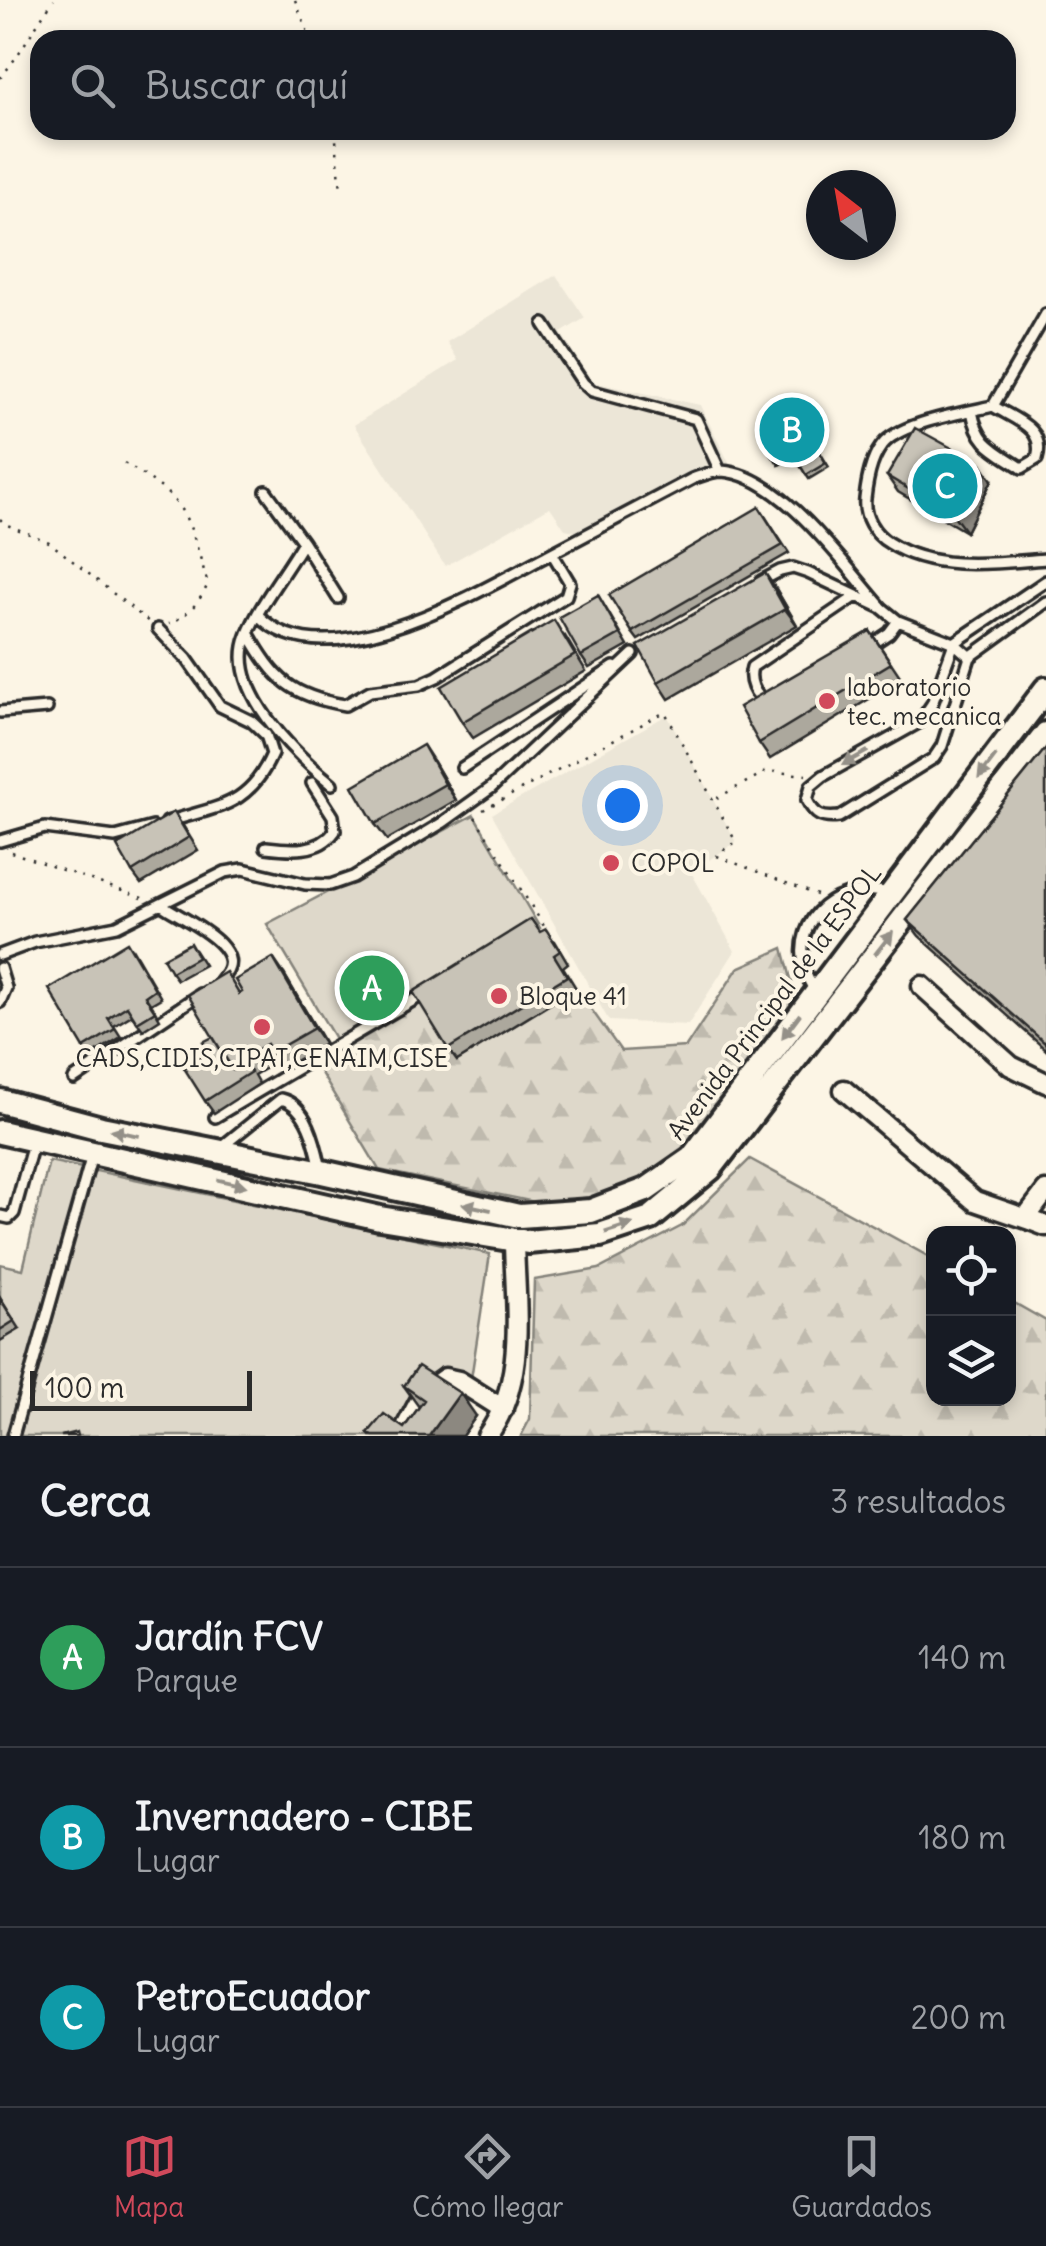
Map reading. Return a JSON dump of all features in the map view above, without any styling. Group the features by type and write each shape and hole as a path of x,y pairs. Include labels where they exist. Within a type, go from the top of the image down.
{"street":[{"name":"Avenida Principal de la ESPOL","path":"0,1101 101,1128 519,1216 591,1211 646,1190 692,1158 1046,690"},
{"name":"Avenida Principal de la ESPOL","path":"0,1132 380,1218 514,1241 543,1243 600,1234 651,1218 710,1169 1046,734"},
{"path":"922,986 1010,1066 1046,1082"},
{"path":"844,1090 975,1201 1038,1223"},
{"path":"192,1173 205,1149"},
{"path":"380,1218 388,1188"},
{"path":"1038,1223 1030,1212 1046,1190"},
{"path":"542,1217 543,1243"},
{"path":"488,1436 503,1409 516,1359 514,1241"},
{"path":"407,1425 424,1394 445,1378 459,1381 503,1409"}],"lane":[{"path":"1046,314 993,406 929,422 886,441 867,478 864,509 870,524 887,543 918,556 990,564 1046,560"},
{"path":"544,324 592,391 696,419 720,471"},
{"path":"972,411 976,433 986,444 1022,468 1029,466 1037,459 1041,445 1037,435 993,406"},
{"path":"258,615 279,633 310,638 354,638 434,615 692,479 720,471 754,480 780,494 882,608 898,621 954,643 970,656"},
{"path":"266,490 338,598"},
{"path":"302,542 248,633 242,653 246,680 262,710 288,747 332,784"},
{"path":"248,633 272,674 287,686 306,697 346,706 376,689 400,689 437,677 566,596 570,583 552,553"},
{"path":"747,589 780,570 792,568 882,608"},
{"path":"1046,581 954,643 928,714 811,786 807,800 813,813 825,819 839,817 934,758 942,746 970,656 1046,602"},
{"path":"784,697 762,700 753,688 749,674 752,666 854,596"},
{"path":"856,656 898,621"},
{"path":"0,845 45,828 115,837 226,804 261,780 272,754 266,736 251,721 220,706 188,659 158,628"},
{"path":"462,768 650,645"},
{"path":"0,954 35,942 117,926 215,876 243,869 305,884 330,884 353,877 442,824 492,788 633,654"},
{"path":"0,712 47,708"},
{"path":"266,847 288,850 327,842 335,831 333,816 312,783"},
{"path":"816,993 804,970 803,944 812,919 830,900 860,890 892,894"},
{"path":"74,1079 230,971 230,962 212,935 162,906"},
{"path":"0,968 6,988 0,1002"},
{"path":"215,1117 442,983"},
{"path":"205,1149 265,1109 282,1100 289,1101 311,1134 322,1172"},
{"path":"0,1216 9,1218 14,1213 34,1139"},
{"path":"13,1436 93,1152"}],"path":[{"path":"0,78 54,0"},
{"path":"295,0 307,30"},
{"path":"337,140 341,190"},
{"path":"0,519 49,542 124,605 158,628 181,618 200,602 208,584 188,517 163,486 124,463"},
{"path":"544,926 474,815 664,712 736,842 716,855 830,900"},
{"path":"715,799 767,771 823,776"},
{"path":"0,845 162,906"}],"shaded area":[{"path":"556,275 585,318 561,333 592,382 700,405 730,465 692,470 579,532 565,529 550,507 445,566 354,425 458,360 447,342"},
{"name":"COPOL","path":"667,715 736,842 691,872 735,951 688,1025 609,1021 492,814"}],"green space":[{"path":"474,815 540,928 340,1047 267,924"},
{"path":"783,948 797,1002 696,1134 655,1177 599,1196 544,1204 379,1170 315,1063 423,998 457,1061 576,988 621,1051 686,1047 738,968"},
{"path":"750,1159 926,1255 926,1406 1016,1406 1016,1304 1046,1321 1046,1436 521,1436 530,1419 534,1280 599,1269 682,1226"},
{"path":"49,1161 490,1254 467,1405 444,1436 0,1436 0,1264 23,1269"}],"building":[{"path":"788,400 826,463 806,475 768,413"},
{"path":"915,428 981,464 954,516 887,476"},
{"path":"781,434 789,447 773,457 765,444"},
{"path":"759,507 783,545 632,632 609,595"},
{"path":"765,573 785,609 658,682 638,646"},
{"path":"598,595 620,634 581,656 559,617"},
{"path":"554,620 575,655 462,722 441,687"},
{"path":"870,631 891,663 759,743 739,707"},
{"path":"423,745 445,784 375,824 353,786"},
{"path":"1046,748 1046,1044 907,920"},
{"path":"174,812 189,837 132,872 117,846"},
{"name":"Bloque 41","path":"531,919 540,932 546,929 560,951 554,955 567,976 448,1049 413,992"},
{"path":"127,942 155,989 145,996 155,1011 137,1022 127,1006 108,1018 115,1029 84,1048 49,989"},
{"path":"190,943 198,957 171,972 163,958"},
{"name":"CADS,CIDIS,CIPAT,CENAIM,CISE","path":"273,958 314,1028 272,1052 267,1044 230,1066 188,995 226,972 239,994 242,992 235,980"},
{"path":"213,1037 233,1070 245,1063 251,1072 205,1101 184,1068 209,1052 203,1042"},
{"path":"0,1298 14,1321 0,1330"},
{"path":"418,1366 460,1393 429,1436 368,1433 384,1414 404,1428 424,1400 404,1386"}],"place":[{"name":"Invernadero - CIBE","path":"792,430"},
{"name":"PetroEcuador","path":"945,486"},
{"name":"laboratorio tec. mecanica","path":"827,701"},
{"name":"COPOL","path":"611,863"},
{"name":"Jardín FCV","path":"372,988"},
{"name":"Bloque 41","path":"499,996"},
{"name":"CADS,CIDIS,CIPAT,CENAIM,CISE","path":"262,1027"}]}
